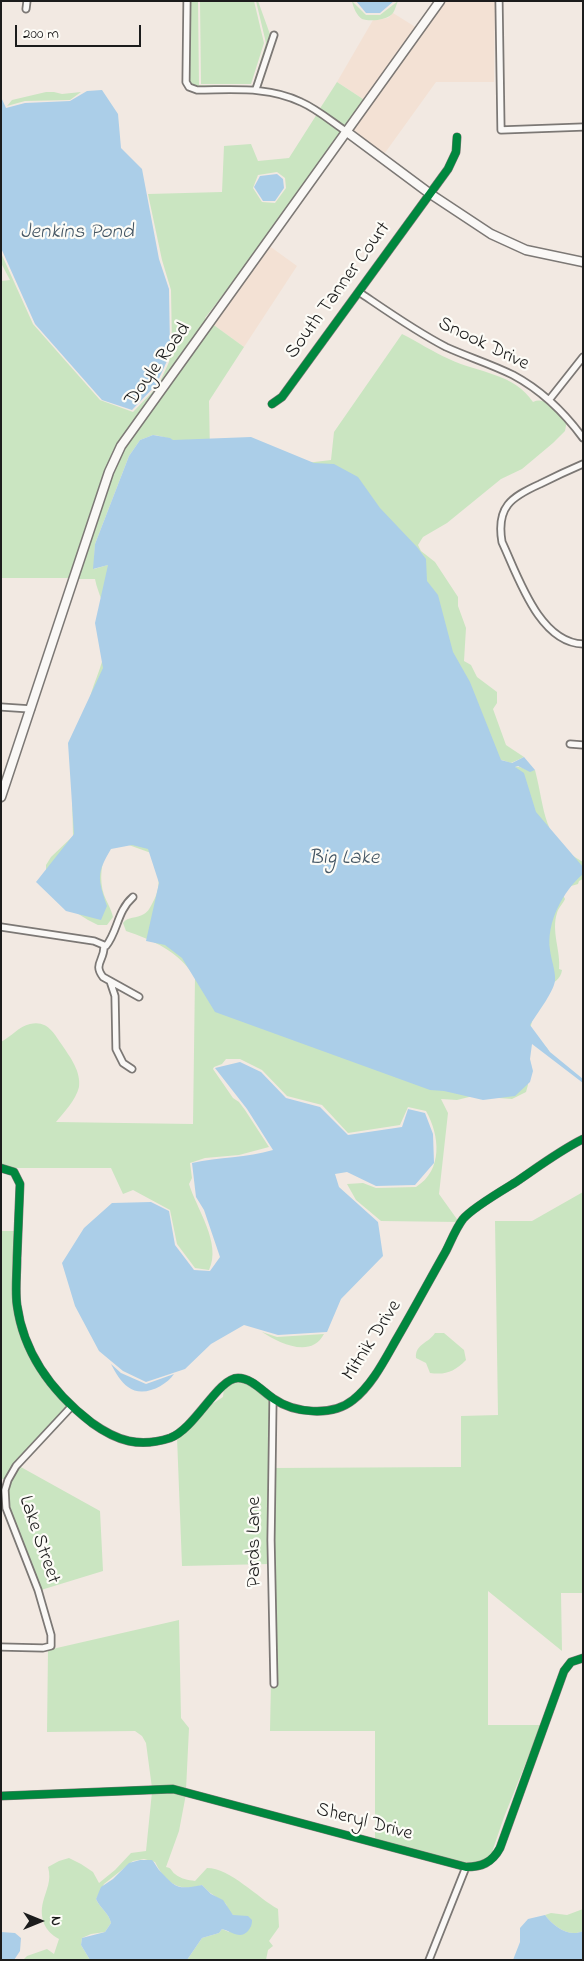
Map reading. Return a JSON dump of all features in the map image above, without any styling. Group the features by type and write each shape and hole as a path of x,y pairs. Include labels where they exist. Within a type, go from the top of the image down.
{"main road":[{"name":"Doyle Road","path":"1,797 109,472 121,446 440,1"},
{"path":"347,132 429,193 483,230 505,241 544,255 583,262"}],"street":[{"path":"26,9 27,1"},
{"path":"187,1 186,82 189,87 197,90 256,90 273,92 302,102 347,132"},
{"path":"499,1 501,130 583,128"},
{"path":"256,90 274,34"},
{"name":"South Tanner Court","path":"272,404 282,397 453,160 457,137"},
{"name":"Snook Drive","path":"359,292 430,338 468,357 512,375 549,400 567,417 583,438"},
{"path":"549,400 583,357"},
{"path":"583,464 518,494 503,512 500,530 502,542 541,620 558,636 567,641 583,644"},
{"path":"1,708 31,709"},
{"path":"570,744 583,745"},
{"path":"133,898 123,908 113,935 104,947 98,969 103,978 139,997"},
{"path":"1,927 94,941 104,947"},
{"path":"110,982 115,996 116,1049 123,1063 132,1069"},
{"name":"Mitnik Drive","path":"1,1168 14,1172 20,1184 17,1304 24,1336 44,1374 55,1390 71,1407 115,1438 126,1442 146,1443 171,1437 182,1431 190,1425 220,1388 229,1380 236,1378 250,1382 273,1398 293,1408 321,1410 348,1404 356,1398 376,1374 463,1218 583,1139"},
{"name":"Pards Lane","path":"273,1398 271,1540 274,1684"},
{"name":"Lake Street","path":"1,1647 43,1648 50,1646 51,1634 38,1590 6,1508 5,1490 16,1466 71,1407"},
{"name":"Sheryl Drive","path":"1,1796 173,1789 466,1867 482,1865 493,1859 497,1854 564,1671 571,1662 583,1658"},
{"path":"429,1960 466,1867"}],"shaded area":[{"path":"443,1 495,1 494,82 436,82 382,157 350,132"},
{"path":"393,13 417,28 366,101 337,82 373,20 388,18"},
{"path":"268,245 297,266 244,347 211,323"}],"green space":[{"path":"189,1 198,1 199,85 251,86 253,85 266,43 256,1 258,1 271,37 254,87 198,88 191,86 189,81"},
{"path":"200,1 254,1 264,43 251,84 201,84"},
{"path":"352,1 366,15 380,15 398,1 391,15 379,20 370,20 362,19 358,16"},
{"path":"337,82 366,101 346,129 319,110"},
{"path":"46,92 62,94 81,92 70,100 25,101 7,106 12,100"},
{"path":"317,114 343,133 270,234 205,318 208,321 119,445 71,578 1,578 1,281 10,280 1,263 1,253 33,324 100,400 133,412 158,386 169,362 172,347 171,290 162,260 148,194 222,192 224,146 251,144 258,161 289,158","holes":["277,172 285,178 286,188 275,203 262,202 253,188 258,175"]},
{"path":"211,323 244,347 209,401 210,453 237,474 259,460 306,463 331,460 334,432 402,334 460,364 506,379 525,392 533,402 543,401 547,403 567,420 565,431 553,443 522,469 501,479 447,523 423,537 418,545 421,551 435,562 458,597 458,606 466,628 464,661 471,665 477,677 497,692 497,703 493,709 506,745 524,757 511,763 502,760 493,763 471,749 481,721 479,713 471,700 470,693 454,684 444,670 443,657 435,645 437,631 442,625 431,591 402,583 401,573 388,563 378,538 368,533 356,512 348,508 343,509 332,520 322,518 313,509 315,497 308,491 305,484 307,481 267,470 254,473 247,488 248,501 241,530 241,550 230,575 228,592 220,608 221,629 210,657 200,661 193,669 198,671 204,679 202,685 191,694 176,724 177,743 174,756 177,788 199,806 205,820 197,837 195,879 189,885 187,894 191,905 200,914 206,936 215,955 220,960 234,963 256,984 277,988 293,995 305,1017 312,1019 331,1016 358,1028 365,1023 363,1005 372,986 391,976 402,983 425,992 437,1010 437,1016 445,1024 456,1028 473,1040 481,1077 486,1077 490,1070 497,1072 501,1069 496,1061 497,1051 495,1047 483,1036 480,1029 486,1015 487,1000 486,994 478,988 475,963 478,956 493,938 495,930 490,928 484,921 484,912 493,901 497,899 518,898 524,889 517,871 516,859 501,842 504,780 510,769 516,767 530,771 535,770 547,823 559,843 569,853 583,862 583,879 578,884 571,886 563,895 565,899 558,909 555,920 559,969 562,970 556,981 545,986 536,1006 529,1033 547,1048 550,1053 546,1053 532,1041 526,1040 529,1073 526,1092 512,1099 473,1096 457,1100 441,1099 448,1113 439,1194 459,1222 381,1221 356,1200 347,1184 363,1183 376,1188 416,1187 425,1180 435,1162 436,1152 434,1131 426,1111 408,1107 400,1125 348,1133 322,1105 287,1096 262,1070 240,1059 226,1059 222,1064 213,1069 233,1098 245,1110 269,1147 239,1155 205,1158 190,1163 192,1178 189,1184 210,1237 212,1260 209,1270 195,1268 177,1244 170,1210 133,1190 123,1194 111,1168 10,1168 1,1166 1,1042 22,1027 30,1024 41,1024 50,1029 77,1070 79,1087 75,1097 56,1122 193,1124 195,977 189,968 165,948 146,938 126,931 123,923 127,919 141,916 145,913 156,895 159,883 156,865 151,853 126,844 108,848 102,865 101,877 102,889 113,917 107,925 98,925 88,920 56,900 46,888 46,865 51,857 73,836 72,795 76,780 77,755 81,749 97,751 112,757 120,764 120,778 134,787 141,786 154,777 159,769 164,753 158,730 138,725 123,744 92,735 88,725 88,706 103,658 107,621 95,579 76,579 111,473 124,447","holes":["153,435 174,441 188,453 196,480 192,493 181,511 171,518 136,561 126,567 111,564 94,569 95,544 129,456 140,440"]},
{"path":"583,1192 583,1593 561,1593 562,1651 488,1591 488,1725 541,1725 504,1817 490,1858 477,1865 466,1865 375,1840 375,1731 270,1731 271,1680 271,1686 276,1686 273,1540 274,1468 461,1467 461,1416 498,1415 495,1221 532,1221"},
{"path":"1,1231 16,1231 15,1305 42,1375 53,1392 68,1407 14,1464 5,1480 1,1478"},
{"path":"262,1332 277,1337 324,1334 318,1342 311,1346 303,1347 286,1344"},
{"path":"435,1333 444,1333 464,1350 466,1360 450,1372 441,1374 430,1373 426,1363 416,1358 416,1353 420,1347"},
{"path":"239,1381 254,1387 269,1399 269,1564 182,1566 177,1437 192,1426 209,1406 223,1397 224,1388 230,1383"},
{"path":"19,1466 100,1511 103,1571 41,1590 19,1538 10,1510 9,1486"},
{"path":"179,1620 181,1718 189,1728 186,1790 152,1788 146,1743 142,1736 135,1731 47,1732 48,1650"},
{"path":"173,1791 186,1794 179,1831 166,1867 180,1877 195,1881 207,1868 216,1869 234,1878 278,1909 279,1927 269,1941 273,1946 268,1950 266,1960 187,1960 202,1938 219,1933 222,1929 229,1932 233,1915 228,1910 226,1904 202,1885 187,1888 180,1887 163,1876 155,1862 144,1859 133,1861 104,1884 96,1899 111,1923 105,1932 91,1934 82,1938 81,1945 90,1960 23,1960 27,1956 47,1949 54,1954 59,1939 50,1933 44,1924 42,1914 43,1902 49,1881 48,1867 69,1858 93,1872 99,1883 131,1853 146,1851 152,1792"},
{"path":"583,1909 583,1931 578,1933 562,1930 545,1915 551,1913 567,1915"}],"water":[{"path":"356,1 394,1 380,13 366,13"},
{"name":"Jenkins Pond","path":"102,90 118,114 121,148 142,169 159,259 169,289 170,347 167,361 156,385 132,410 102,400 35,324 1,248 1,97 6,108 25,103 70,101 87,91"},
{"path":"277,174 283,179 284,188 275,201 263,201 254,187 260,176"},
{"name":"Big Lake","path":"153,435 173,440 251,437 314,463 334,464 358,477 380,508 426,559 427,581 438,595 453,652 470,682 501,760 512,763 524,757 535,770 530,772 518,766 515,767 524,773 536,812 583,867 583,874 563,898 553,919 549,940 555,974 554,986 530,1025 550,1052 583,1079 583,1083 532,1044 530,1059 533,1071 530,1082 515,1096 483,1100 444,1091 430,1090 215,1012 182,958 165,945 146,941 159,883 148,849 132,845 111,849 103,865 100,877 107,906 101,920 66,911 36,882 74,834 68,743 103,668 95,623 108,565 93,569 95,544 129,456 140,440"},
{"path":"240,1062 261,1072 286,1098 320,1107 348,1135 402,1127 408,1109 425,1113 433,1134 434,1163 415,1185 376,1186 347,1172 335,1174 339,1187 378,1222 383,1256 341,1299 327,1332 278,1335 244,1325 211,1344 185,1369 146,1382 123,1371 99,1351 75,1306 62,1263 84,1228 112,1203 151,1202 169,1211 175,1245 194,1270 210,1271 220,1257 204,1210 196,1197 192,1163 253,1155 273,1150 247,1109 215,1068"},
{"path":"111,1364 121,1373 146,1384 174,1374 165,1383 153,1390 140,1391 125,1385"},
{"path":"140,1860 152,1860 173,1884 182,1887 202,1885 211,1894 223,1900 233,1915 248,1916 252,1920 252,1925 242,1935 222,1929 219,1933 202,1938 187,1960 90,1960 81,1945 82,1938 105,1932 111,1923 96,1899 101,1887 113,1879 129,1863"},
{"path":"545,1915 562,1930 572,1933 583,1931 583,1960 513,1960 520,1942 520,1928 528,1919"},
{"path":"1,1932 15,1933 21,1938 20,1951 14,1960 1,1960"}],"cycle path":[{"path":"272,404 282,397 448,169 456,152 457,137"},
{"path":"1,1168 14,1172 20,1184 16,1299 26,1341 42,1372 65,1399 101,1429 129,1441 148,1442 170,1438 179,1433 222,1386 230,1380 238,1378 248,1380 282,1404 302,1410 324,1411 335,1409 353,1400 372,1380 382,1364 463,1219 488,1199 583,1139"},
{"path":"1,1796 173,1789 466,1867 477,1866 490,1861 500,1848 564,1671 571,1662 583,1658"}]}
